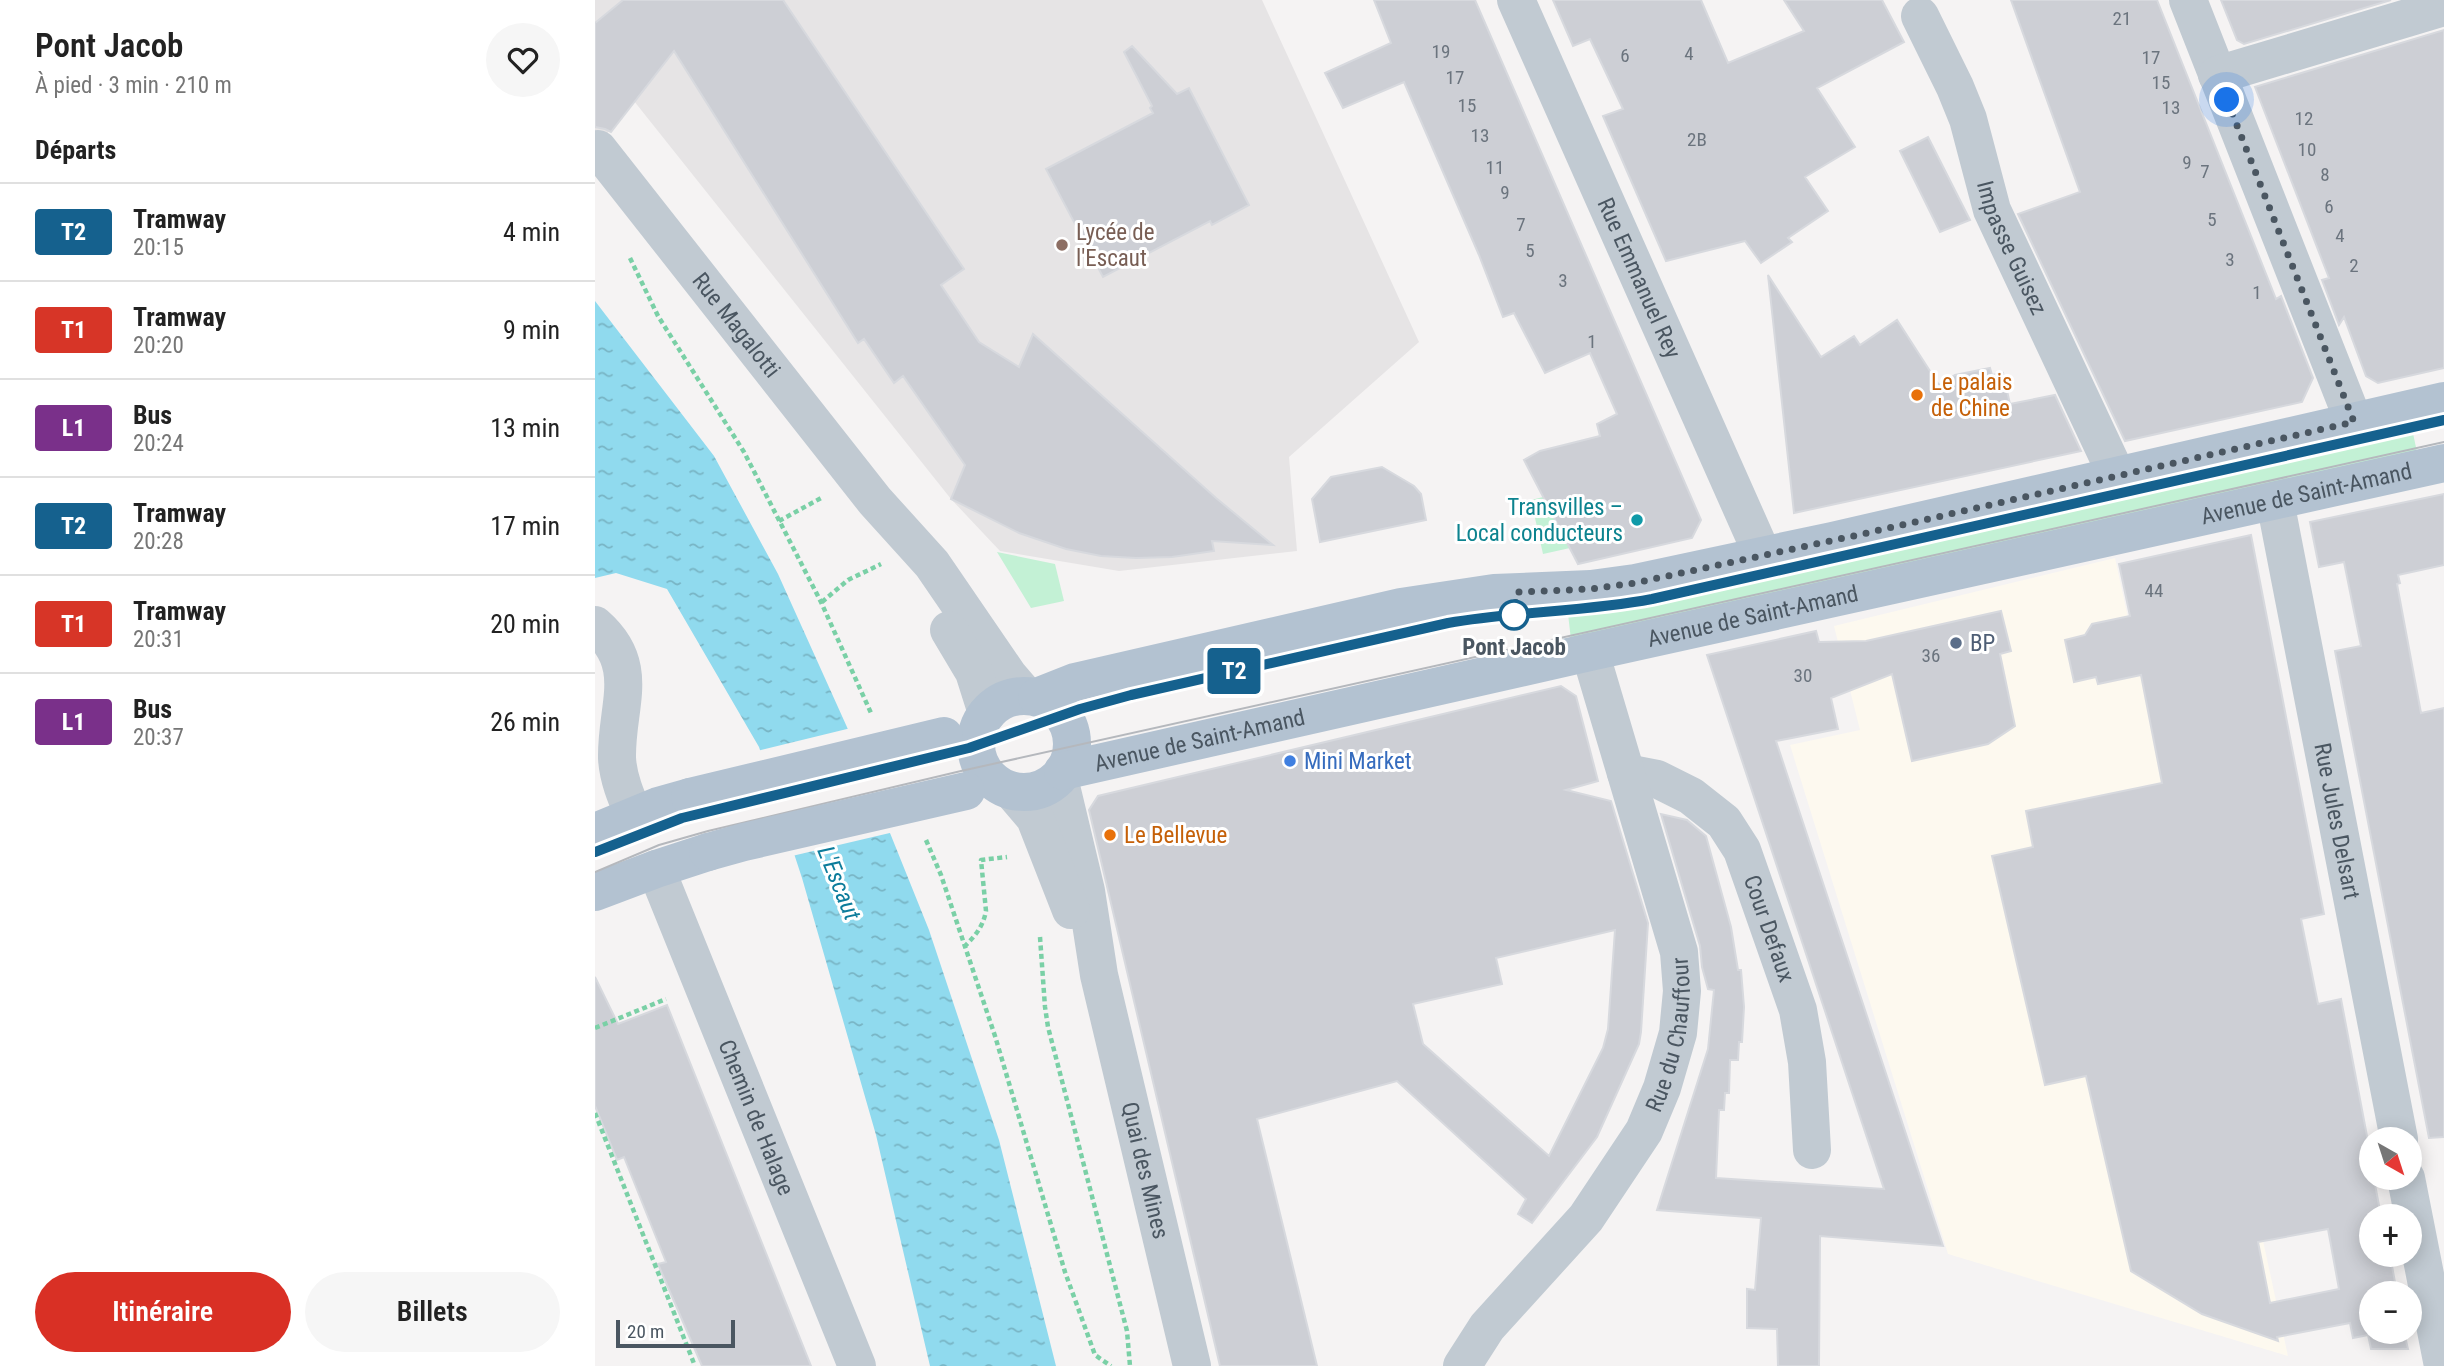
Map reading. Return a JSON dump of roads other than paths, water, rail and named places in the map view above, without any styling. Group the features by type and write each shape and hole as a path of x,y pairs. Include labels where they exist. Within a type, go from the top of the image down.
{"main road":[{"path":"595,832 634,815 690,797 944,737 985,717 1005,700 1031,696 1083,680 1401,607 1494,593 1613,587 1763,556 2444,401"},
{"name":"Avenue de Saint-Amand","path":"1061,774 1590,652 2444,463"},
{"path":"595,892 656,869 744,842 993,789 1023,792 1040,789 1061,774 1072,753 1070,729 1056,707 1031,696"},
{"path":"985,717 977,735 977,755 993,789"}],"street":[{"name":"Rue Emmanuel Rey","path":"1516,0 1763,556"},
{"path":"2188,0 2354,422"},
{"path":"2217,75 2444,7"},
{"name":"Impasse Guisez","path":"1920,16 1968,119 1992,210 2117,476"},
{"name":"Rue Magalotti","path":"598,149 865,487 932,564 1012,681 1031,696"},
{"name":"Rue Magalotti","path":"865,487 974,672 985,717"},
{"name":"Rue Jules Delsart","path":"2275,501 2397,1127"},
{"path":"595,625 611,641 621,660 623,681 617,760 621,782 634,815"},
{"name":"Rue du Chauffour","path":"1462,1366 1487,1327 1587,1218 1644,1131 1663,1088 1678,1033 1682,991 1679,952 1590,652"},
{"name":"Cour Defaux","path":"1626,773 1657,779 1691,796 1724,822 1742,850 1798,1010 1807,1062 1812,1150"},
{"name":"Quai des Mines","path":"1061,774 1086,891 1099,975 1192,1366"},
{"name":"Quai des Mines","path":"993,789 1032,813 1099,975"},
{"name":"Chemin de Halage","path":"656,869 857,1366"},
{"path":"2408,1190 2443,1366"}],"water":[{"name":"L'Escaut","path":"595,301 714,456 778,574 851,736 929,930 999,1140 1056,1366 930,1366 876,1135 802,878 759,747 667,589 616,573 595,578"}],"tram line":[{"path":"595,852 682,818 969,749 1080,709 1185,682 1449,623 1652,599 2444,420"},
{"name":"T2","path":"595,852 698,813 969,748 1080,709 1185,682 1448,623 1652,599 2444,420"},
{"path":"595,872 659,845 708,831 961,771 2444,442"}],"place":[{"name":"Lycée de l'Escaut","path":"1062,245"},
{"name":"Le palais de Chine","path":"1917,395"},
{"name":"Transvilles – Local conducteurs","path":"1637,520"},
{"name":"Pont Jacob","path":"1514,615"},
{"name":"BP","path":"1956,643"},
{"name":"Mini Market","path":"1290,761"},
{"name":"Le Bellevue","path":"1110,835"}]}
